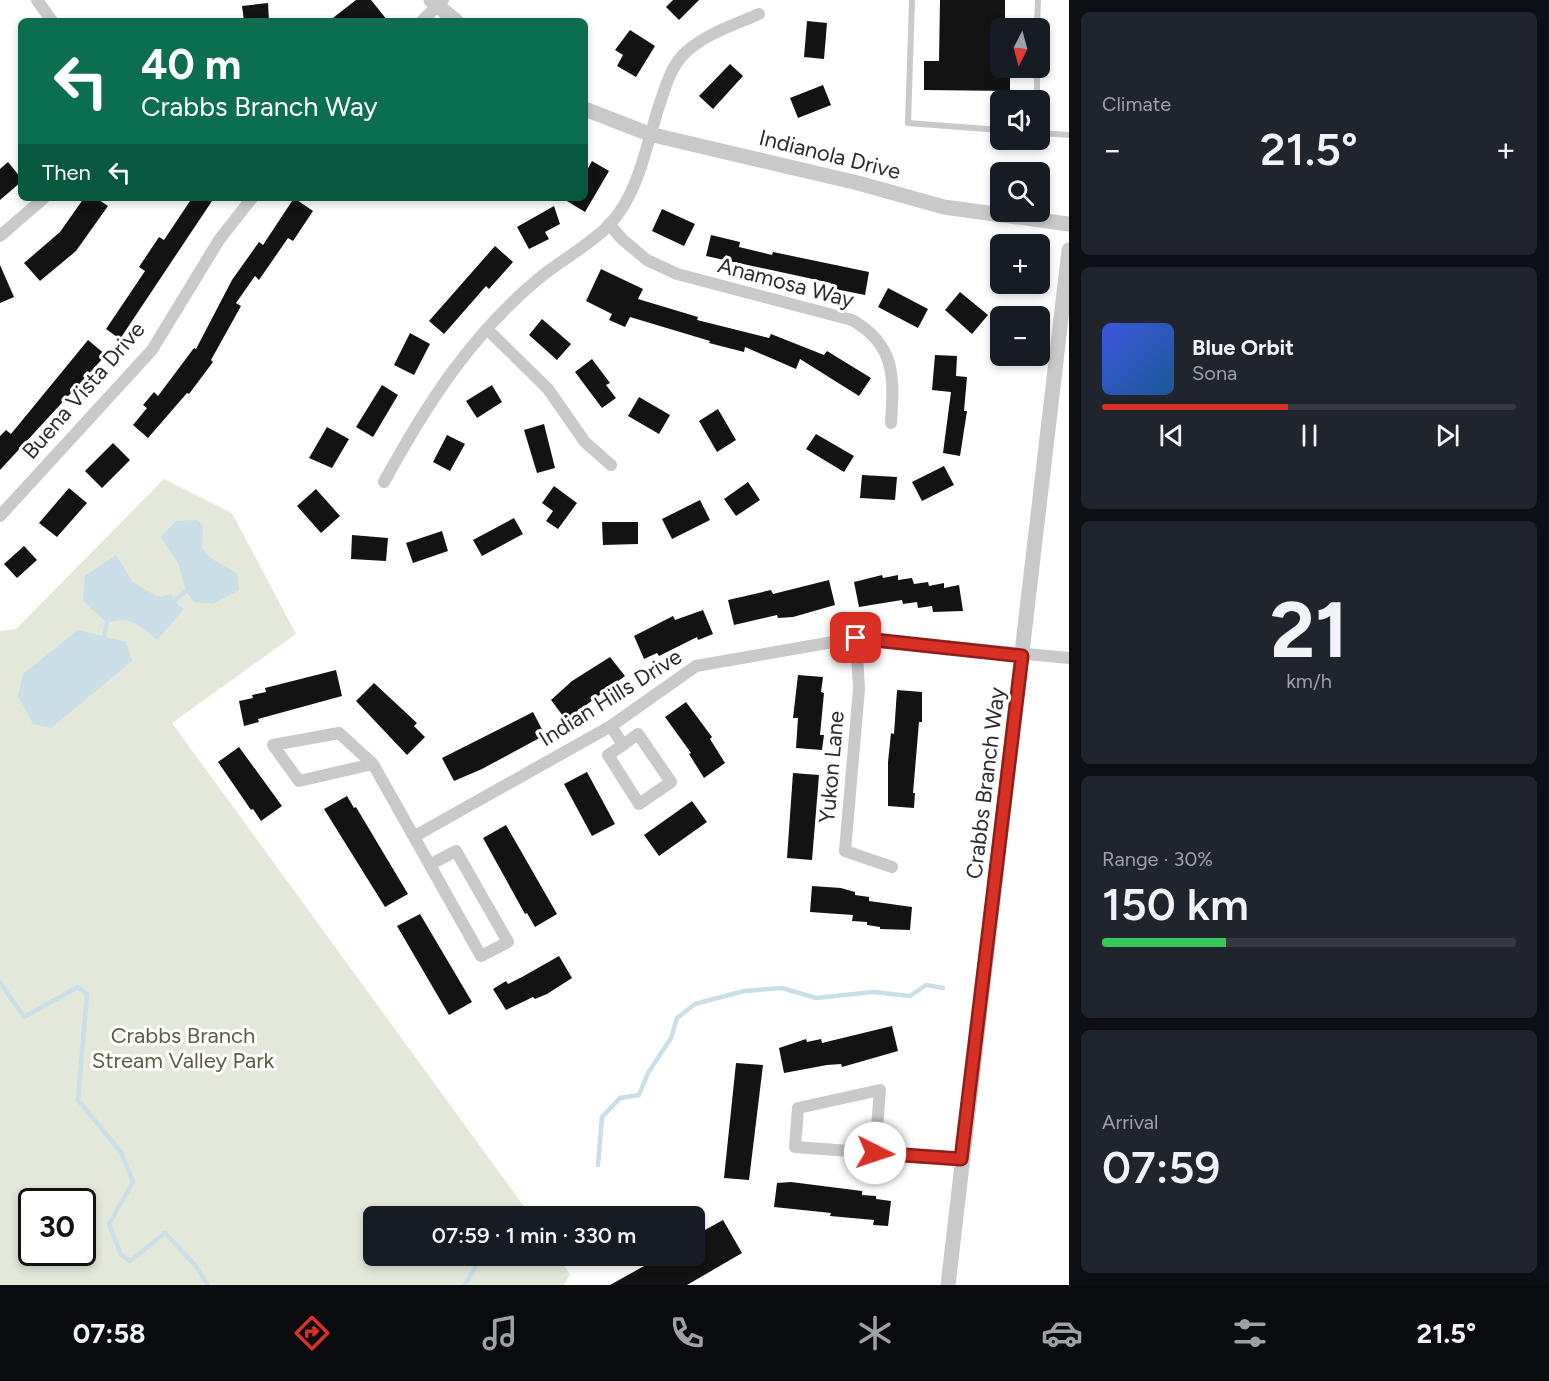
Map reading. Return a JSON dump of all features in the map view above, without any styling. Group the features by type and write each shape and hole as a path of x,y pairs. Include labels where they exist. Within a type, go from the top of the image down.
{"street":[{"path":"37,0 50,18"},
{"path":"424,18 437,2 453,18"},
{"path":"384,482 445,377 487,329 536,281 609,225 633,187 671,72 685,53 705,38 759,14"},
{"name":"Indianola Drive","path":"588,110 649,134 858,183 945,207 1069,225"},
{"path":"0,236 41,201"},
{"name":"Buena Vista Drive","path":"0,516 152,350 219,240 250,201"},
{"name":"Anamosa Way","path":"609,225 622,240 646,260 677,274 852,320 871,331 881,342 887,358 893,391 891,423"},
{"name":"Crabbs Branch Way","path":"948,1285 1069,250"},
{"path":"487,329 548,389 585,442 612,465"},
{"name":"Indian Hills Drive","path":"415,836 611,726 696,666 856,638 1022,656 1069,658"},
{"name":"Yukon Lane","path":"856,638 859,689 845,851 892,867"},
{"path":"611,726 623,745"},
{"path":"373,764 299,781 273,745 339,733 373,764 481,956 508,942 456,851 431,864"},
{"path":"638,734 671,782 639,804 608,755 623,745 638,734"},
{"path":"875,1153 880,1090 798,1108 795,1147 875,1153 961,1159"}],"lane":[{"path":"912,0 908,123 990,129"},
{"path":"1037,18 1038,0"},
{"path":"1050,134 1069,135"}],"green space":[{"name":"Crabbs Branch Stream Valley Park","path":"164,479 232,513 296,634 172,723 524,1206 363,1206 363,1266 565,1266 570,1274 564,1285 0,1285 0,631 16,629"}],"water":[{"path":"197,520 203,525 202,549 212,559 237,573 239,590 213,604 194,602 186,591 178,563 161,537 176,521"},
{"path":"116,555 133,582 158,597 172,594 174,601 184,609 157,640 134,623 122,620 107,623 83,601 85,576"},
{"path":"78,630 126,642 132,661 51,728 33,724 18,696 23,674"}],"building":[{"path":"356,0 371,0 386,18 333,18"},
{"path":"673,0 699,0 679,20 666,7"},
{"path":"940,0 1005,0 1005,18 990,18 990,78 1010,78 1010,90 924,90 924,61 939,61"},
{"path":"268,3 269,18 244,18 242,6"},
{"path":"807,21 827,23 824,59 804,57"},
{"path":"630,30 655,46 636,77 617,66 623,55 615,50"},
{"path":"730,64 743,76 713,109 699,96"},
{"path":"823,85 831,105 798,118 790,98"},
{"path":"592,161 609,171 585,212 567,201 588,201 588,168"},
{"path":"8,162 18,174 18,185 0,200 0,169"},
{"path":"82,201 100,201 108,206 76,251 40,281 24,263 60,232"},
{"path":"190,201 212,201 120,339 106,329 145,271 139,267 159,237 164,240"},
{"path":"292,201 298,201 313,211 293,241 288,238 259,280 255,276 236,303 241,306 211,360 213,362 189,394 187,393 148,438 133,425 147,408 143,405 154,392 158,396 194,348 196,349 232,280 259,242 263,245"},
{"path":"554,206 560,224 545,232 549,239 529,249 517,227"},
{"path":"662,209 695,224 684,246 652,231"},
{"path":"711,235 740,242 739,247 772,255 773,252 869,272 865,295 830,288 831,283 706,256"},
{"path":"495,246 513,262 489,289 486,286 444,334 429,321"},
{"path":"0,265 14,297 0,303"},
{"path":"601,269 643,289 638,299 698,317 697,320 769,338 771,334 824,355 827,351 871,378 859,396 800,359 796,369 745,347 744,352 709,343 710,341 630,317 625,327 609,320 612,314 586,301"},
{"path":"888,288 928,309 918,328 878,307"},
{"path":"960,292 988,315 972,334 945,310"},
{"path":"542,319 571,344 557,360 529,335"},
{"path":"410,333 430,344 414,375 394,365"},
{"path":"88,340 106,355 0,470 0,436 6,430 11,434"},
{"path":"935,355 957,356 956,376 967,377 964,411 967,411 960,456 943,453 951,392 932,390"},
{"path":"592,359 610,383 606,385 616,398 602,408 575,372"},
{"path":"382,385 398,395 373,437 356,427"},
{"path":"492,385 502,402 477,418 466,401"},
{"path":"639,397 670,415 659,434 628,416"},
{"path":"718,409 736,440 717,452 699,421"},
{"path":"544,424 555,468 537,473 524,430"},
{"path":"327,427 349,439 332,468 309,458"},
{"path":"816,434 854,456 844,472 806,449"},
{"path":"447,435 465,444 450,471 433,462"},
{"path":"113,443 130,460 102,488 85,471"},
{"path":"944,466 954,485 922,501 912,482"},
{"path":"862,475 897,477 895,500 860,498"},
{"path":"748,482 760,500 736,516 724,499"},
{"path":"554,486 577,503 558,529 546,521 553,511 542,503"},
{"path":"69,488 87,503 57,537 39,523"},
{"path":"316,489 340,516 321,533 297,506"},
{"path":"700,500 710,520 672,539 662,519"},
{"path":"514,518 523,534 482,556 473,540"},
{"path":"602,522 638,522 638,544 603,545"},
{"path":"442,531 448,551 413,563 406,543"},
{"path":"352,535 388,538 386,561 351,559"},
{"path":"24,546 37,560 17,578 4,564"},
{"path":"882,575 883,578 898,575 898,580 912,578 914,584 928,582 929,586 944,583 944,588 959,585 963,611 933,612 932,606 918,608 917,602 903,604 902,600 859,607 854,582"},
{"path":"829,580 835,605 793,617 778,618 777,615 734,625 728,600 771,590 773,594"},
{"path":"703,610 713,634 698,640 697,637 659,656 657,653 644,659 634,636 673,616 675,620"},
{"path":"610,657 625,676 566,720 551,700 572,681"},
{"path":"336,670 342,696 258,719 259,722 244,726 239,701 266,692 265,688"},
{"path":"798,675 823,677 821,692 824,693 820,735 824,735 822,750 796,748 798,718 793,718"},
{"path":"374,683 417,723 414,726 425,737 407,755 356,701"},
{"path":"897,690 922,692 922,722 919,722 913,793 915,793 914,808 888,806 888,762 891,733 894,734"},
{"path":"686,702 712,737 710,739 725,763 704,778 689,754 691,753 665,717"},
{"path":"533,712 545,735 482,769 454,781 442,758"},
{"path":"239,747 282,806 261,821 218,762"},
{"path":"587,772 615,824 592,836 564,784"},
{"path":"793,773 819,775 812,860 787,858"},
{"path":"347,796 354,808 356,807 408,894 385,907 324,809"},
{"path":"692,801 707,822 659,856 644,835"},
{"path":"506,825 557,914 535,927 527,913 525,914 483,838"},
{"path":"812,886 841,888 855,892 855,895 869,897 869,901 912,907 910,930 880,929 880,927 867,925 867,922 852,921 853,915 810,912"},
{"path":"420,914 472,1002 449,1015 397,926"},
{"path":"559,956 572,978 547,994 535,999 533,997 506,1010 493,989 506,981 508,984 522,977"},
{"path":"892,1026 898,1051 842,1067 841,1064 827,1065 784,1073 779,1048 806,1039 807,1042 821,1039 822,1043"},
{"path":"736,1063 763,1065 749,1180 724,1178"},
{"path":"791,1182 862,1191 862,1195 876,1196 876,1199 891,1201 888,1226 873,1225 874,1220 774,1207 777,1183"},
{"path":"723,1220 742,1253 687,1285 610,1285 644,1266 705,1266 705,1230"}],"waterway":[{"path":"174,601 186,591"},
{"path":"104,637 107,623"},
{"path":"0,982 24,1017 78,987 87,994 78,1100 121,1152 133,1182 109,1224 121,1255 130,1261 165,1233 195,1265 208,1285"},
{"path":"598,1165 602,1117 620,1098 639,1095 648,1073 671,1038 677,1018 695,1004 744,991 782,988 816,998 873,992 910,996 926,985 943,988"},
{"path":"465,1285 476,1266"}],"route":[{"path":"856,638 1022,656 961,1159 875,1153"}]}
